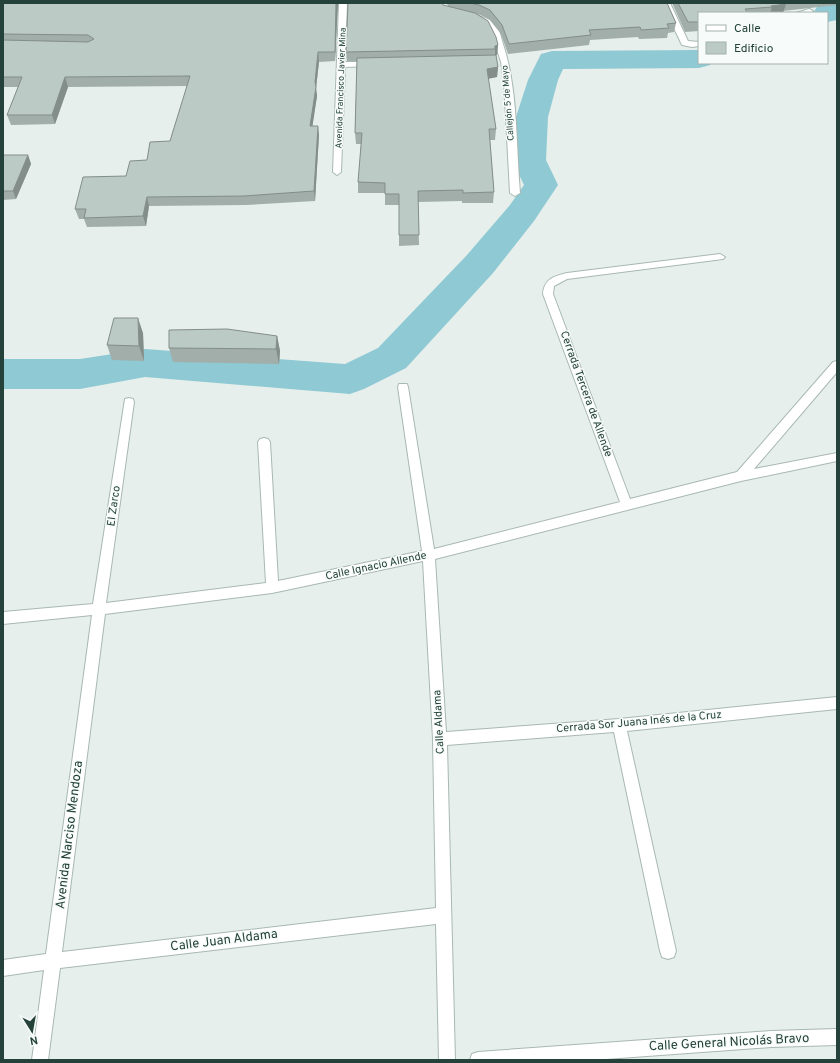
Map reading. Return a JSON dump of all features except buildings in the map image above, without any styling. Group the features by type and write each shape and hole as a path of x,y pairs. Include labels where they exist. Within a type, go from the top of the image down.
{"street":[{"name":"Avenida Francisco Javier Mina","path":"337,172 342,65 343,3"},
{"path":"666,3 685,43 692,45 698,44"},
{"path":"804,12 809,11"},
{"name":"Callejón 5 de Mayo","path":"467,16 477,18 491,24 496,32 501,62 508,81 515,194"},
{"path":"342,65 381,64"},
{"name":"Cerrada Tercera de Allende","path":"627,506 548,294 548,288 550,283 556,279 567,276 720,257"},
{"path":"741,476 837,364"},
{"name":"Calle Aldama","path":"403,386 429,555 440,739 447,1060"},
{"name":"El Zarco","path":"99,609 129,402"},
{"path":"264,442 272,588"},
{"name":"Calle Ignacio Allende","path":"3,618 99,609 272,588 429,555 741,476 837,457"},
{"name":"Avenida Narciso Mendoza","path":"40,1060 99,609"},
{"name":"Cerrada Sor Juana Inés de la Cruz","path":"440,739 620,725 837,703"},
{"path":"620,725 668,951"},
{"name":"Calle Juan Aldama","path":"3,968 54,960 444,915"},
{"name":"Calle General Nicolás Bravo","path":"478,1060 772,1039 837,1037"}],"waterway":[{"path":"828,13 837,11"},
{"path":"3,374 80,374 145,363 350,379 392,358 480,264 522,213 541,185 529,160 532,117 543,80 552,60 698,59"}]}
